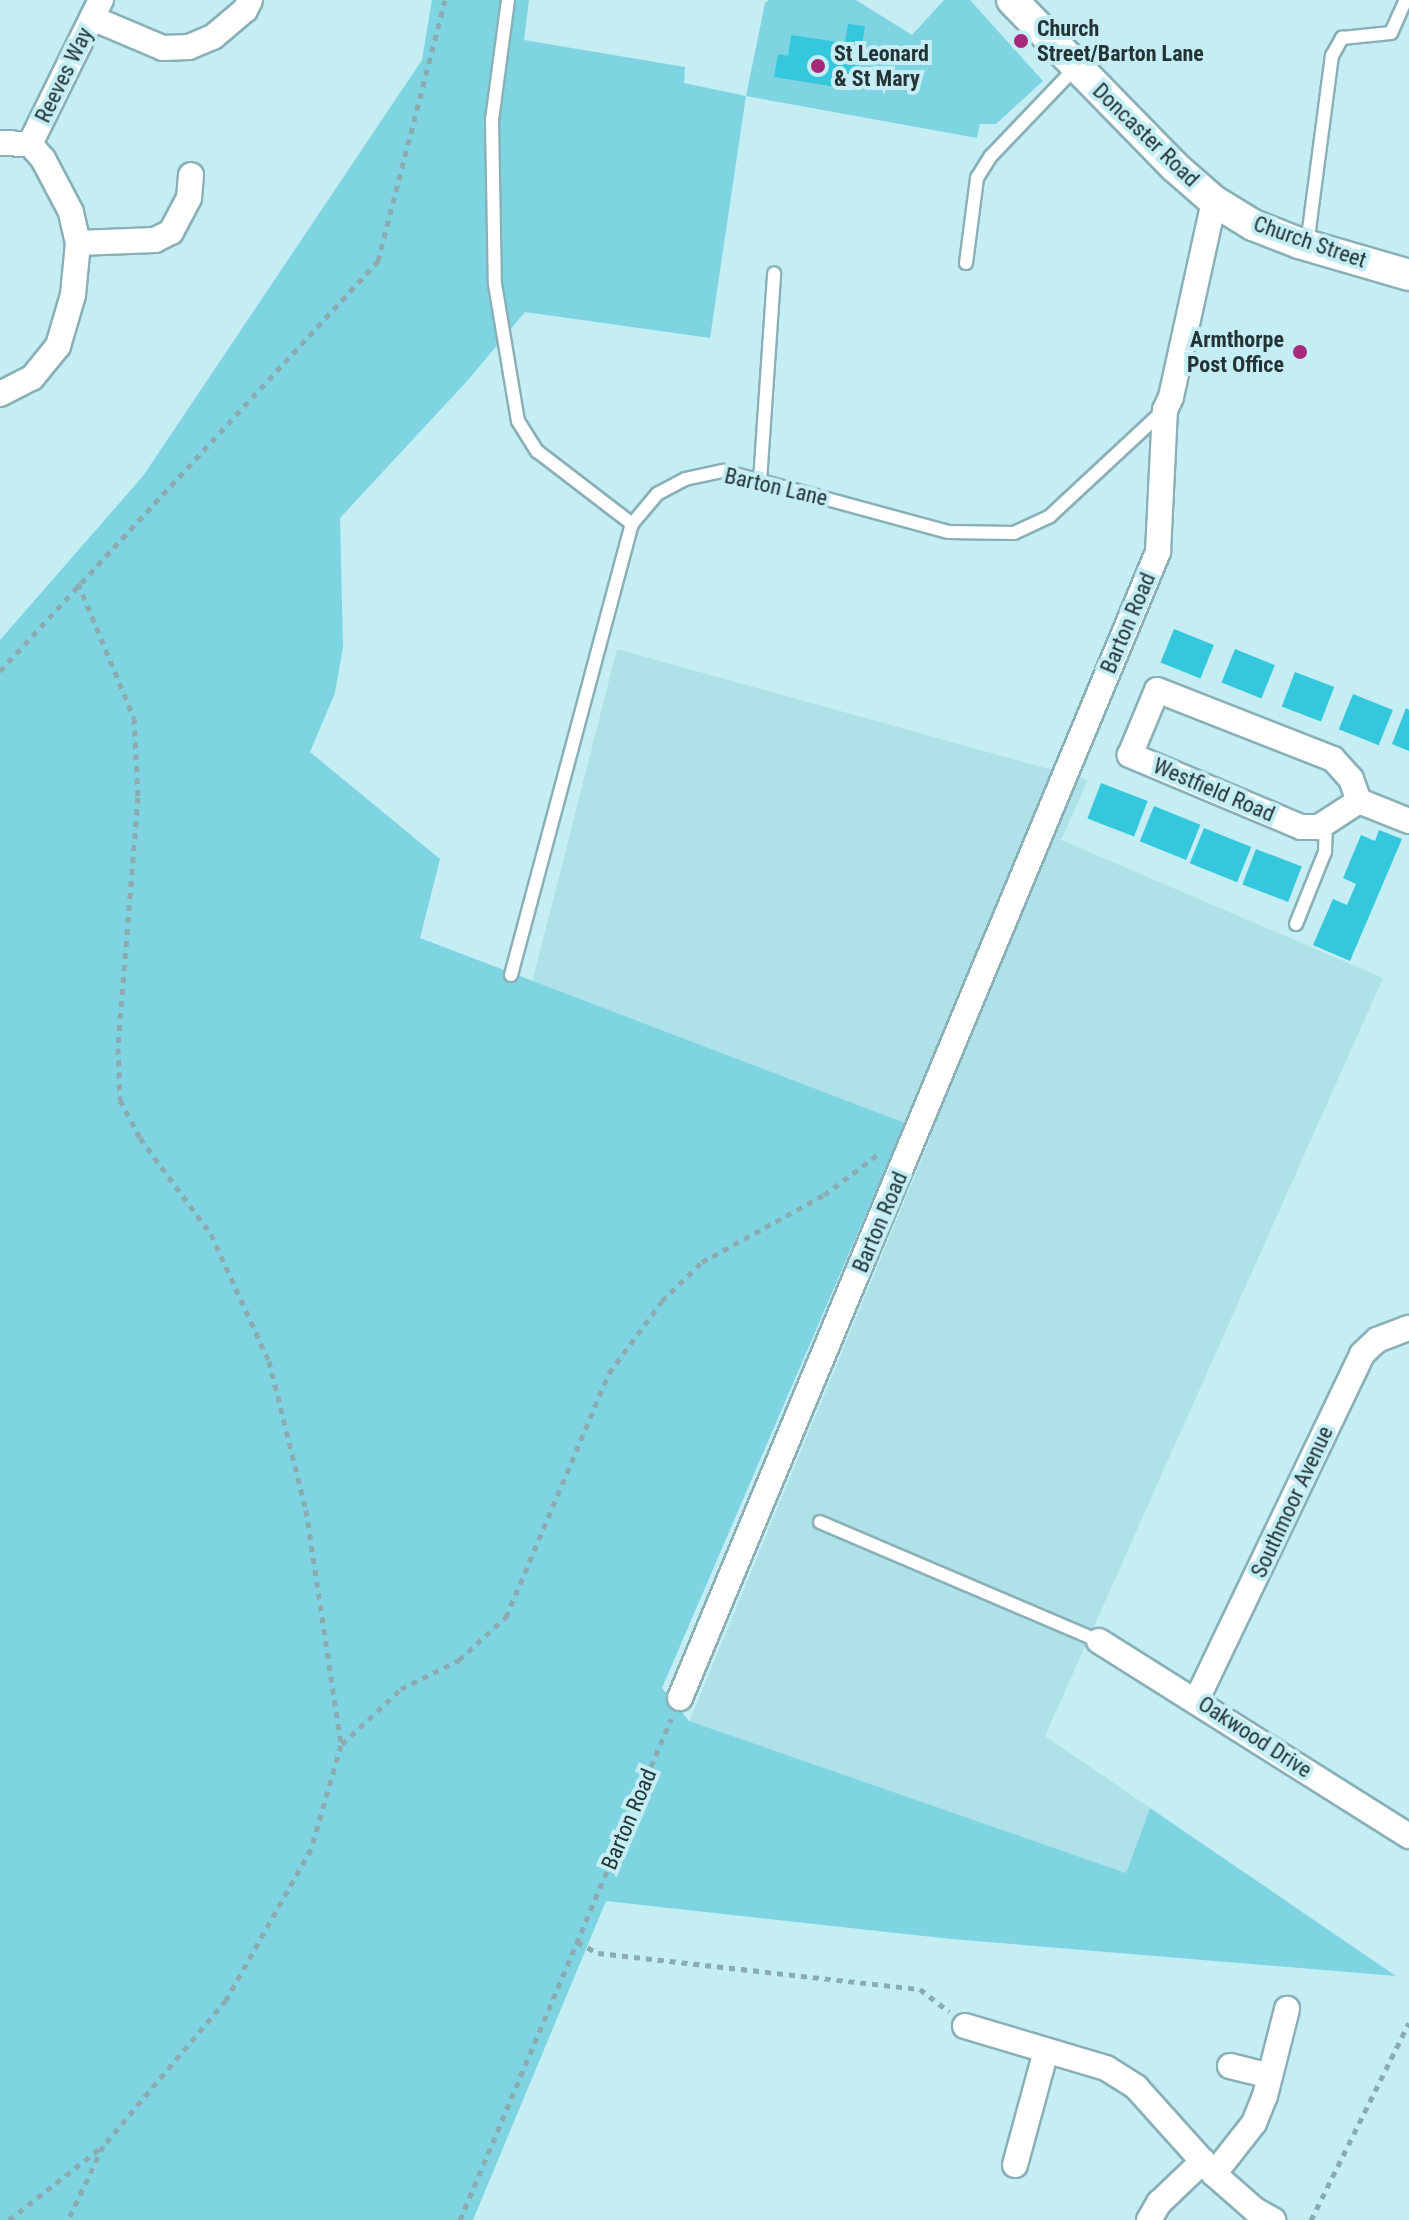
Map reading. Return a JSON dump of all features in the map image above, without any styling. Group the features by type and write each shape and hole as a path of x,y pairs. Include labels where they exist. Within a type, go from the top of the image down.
{"street":[{"path":"96,9 163,48 189,47 213,37 245,10 250,0"},
{"name":"Doncaster Road","path":"1012,0 1175,167 1214,201"},
{"name":"Reeves Way","path":"0,394 32,378 58,346 73,295 78,243 71,212 43,159 30,144 96,9"},
{"path":"0,143 30,144"},
{"path":"78,243 155,240 171,232 189,198 191,175"},
{"name":"Church Street","path":"1214,201 1253,225 1307,245 1409,275"},
{"name":"Barton Road","path":"680,1698 1158,552 1165,410 1171,397 1214,201"},
{"name":"Westfield Road","path":"1326,824 1301,827 1130,755 1157,690 1333,759 1351,779 1359,801"},
{"path":"1326,824 1359,801 1409,821"},
{"name":"Southmoor Avenue","path":"1197,1699 1362,1354 1377,1340 1409,1328"},
{"name":"Oakwood Drive","path":"1099,1641 1197,1699 1409,1836"},
{"path":"1149,2220 1159,2203 1208,2168 1254,2123 1287,2009"},
{"path":"965,2026 1106,2068 1136,2087 1208,2168 1255,2210 1273,2220"},
{"path":"1015,2165 1046,2051"},
{"path":"1230,2066 1270,2076"}],"lane":[{"path":"508,0 492,120 494,269 518,421 537,451 632,524"},
{"path":"1307,245 1332,56 1342,38 1391,33 1406,0"},
{"path":"966,263 977,178 991,156 1077,66"},
{"path":"760,481 774,273"},
{"name":"Barton Lane","path":"511,975 632,524 657,494 685,479 724,471 949,532 1014,533 1050,516 1165,410"},
{"path":"1296,924 1325,852 1326,824"},
{"path":"820,1522 1099,1641"}],"path":[{"path":"0,671 378,261 445,0"},
{"path":"9,2220 103,2146 226,2000 311,1849 341,1745 306,1510 269,1361 211,1234 140,1138 120,1100 118,1048 138,797 134,718 78,583"},
{"path":"341,1745 401,1689 459,1660 506,1617 609,1373 662,1301 702,1262 824,1195 886,1149 914,1141"},
{"name":"Barton Road","path":"460,2220 680,1698"},
{"path":"577,1942 598,1953 920,1989 965,2026"},
{"path":"1311,2220 1409,2023"},
{"path":"68,2220 103,2146"}],"shaded area":[{"path":"432,0 529,0 524,40 685,67 684,83 746,96 710,338 525,312 468,380 340,518 343,647 335,693 310,752 440,859 420,938 905,1123 662,1688 689,1721 1126,1873 1150,1808 1396,1976 951,1939 606,1901 473,2220 0,2220 0,640 143,476 422,60"},
{"path":"769,0 856,0 912,35 944,0 970,0 1043,81 996,124 980,124 977,138 746,96 765,3"},
{"path":"617,649 1088,780 1061,840 1383,978 1045,1736 1150,1808 1126,1873 689,1722 931,1137 905,1123 532,983"}],"building":[{"name":"St Leonard & St Mary","path":"848,24 865,26 855,90 774,77 778,54 788,56 791,35 845,43"},
{"path":"1174,629 1214,645 1200,678 1161,662"},
{"path":"1235,649 1275,665 1261,698 1222,682"},
{"path":"1295,672 1334,687 1321,722 1282,707"},
{"path":"1353,694 1393,710 1379,745 1339,729"},
{"path":"1406,708 1409,710 1409,751 1392,744"},
{"path":"1101,783 1148,801 1134,836 1087,818"},
{"path":"1154,806 1200,825 1186,860 1140,841"},
{"path":"1204,828 1251,847 1237,882 1190,863"},
{"path":"1379,830 1402,839 1350,961 1313,945 1333,899 1347,905 1356,884 1343,878 1361,835 1375,841"},
{"path":"1256,849 1302,867 1288,902 1242,884"}],"place":[{"name":"Church Street/Barton Lane","path":"1021,41"},
{"name":"St Leonard & St Mary","path":"818,66"},
{"name":"Armthorpe Post Office","path":"1300,352"}]}
